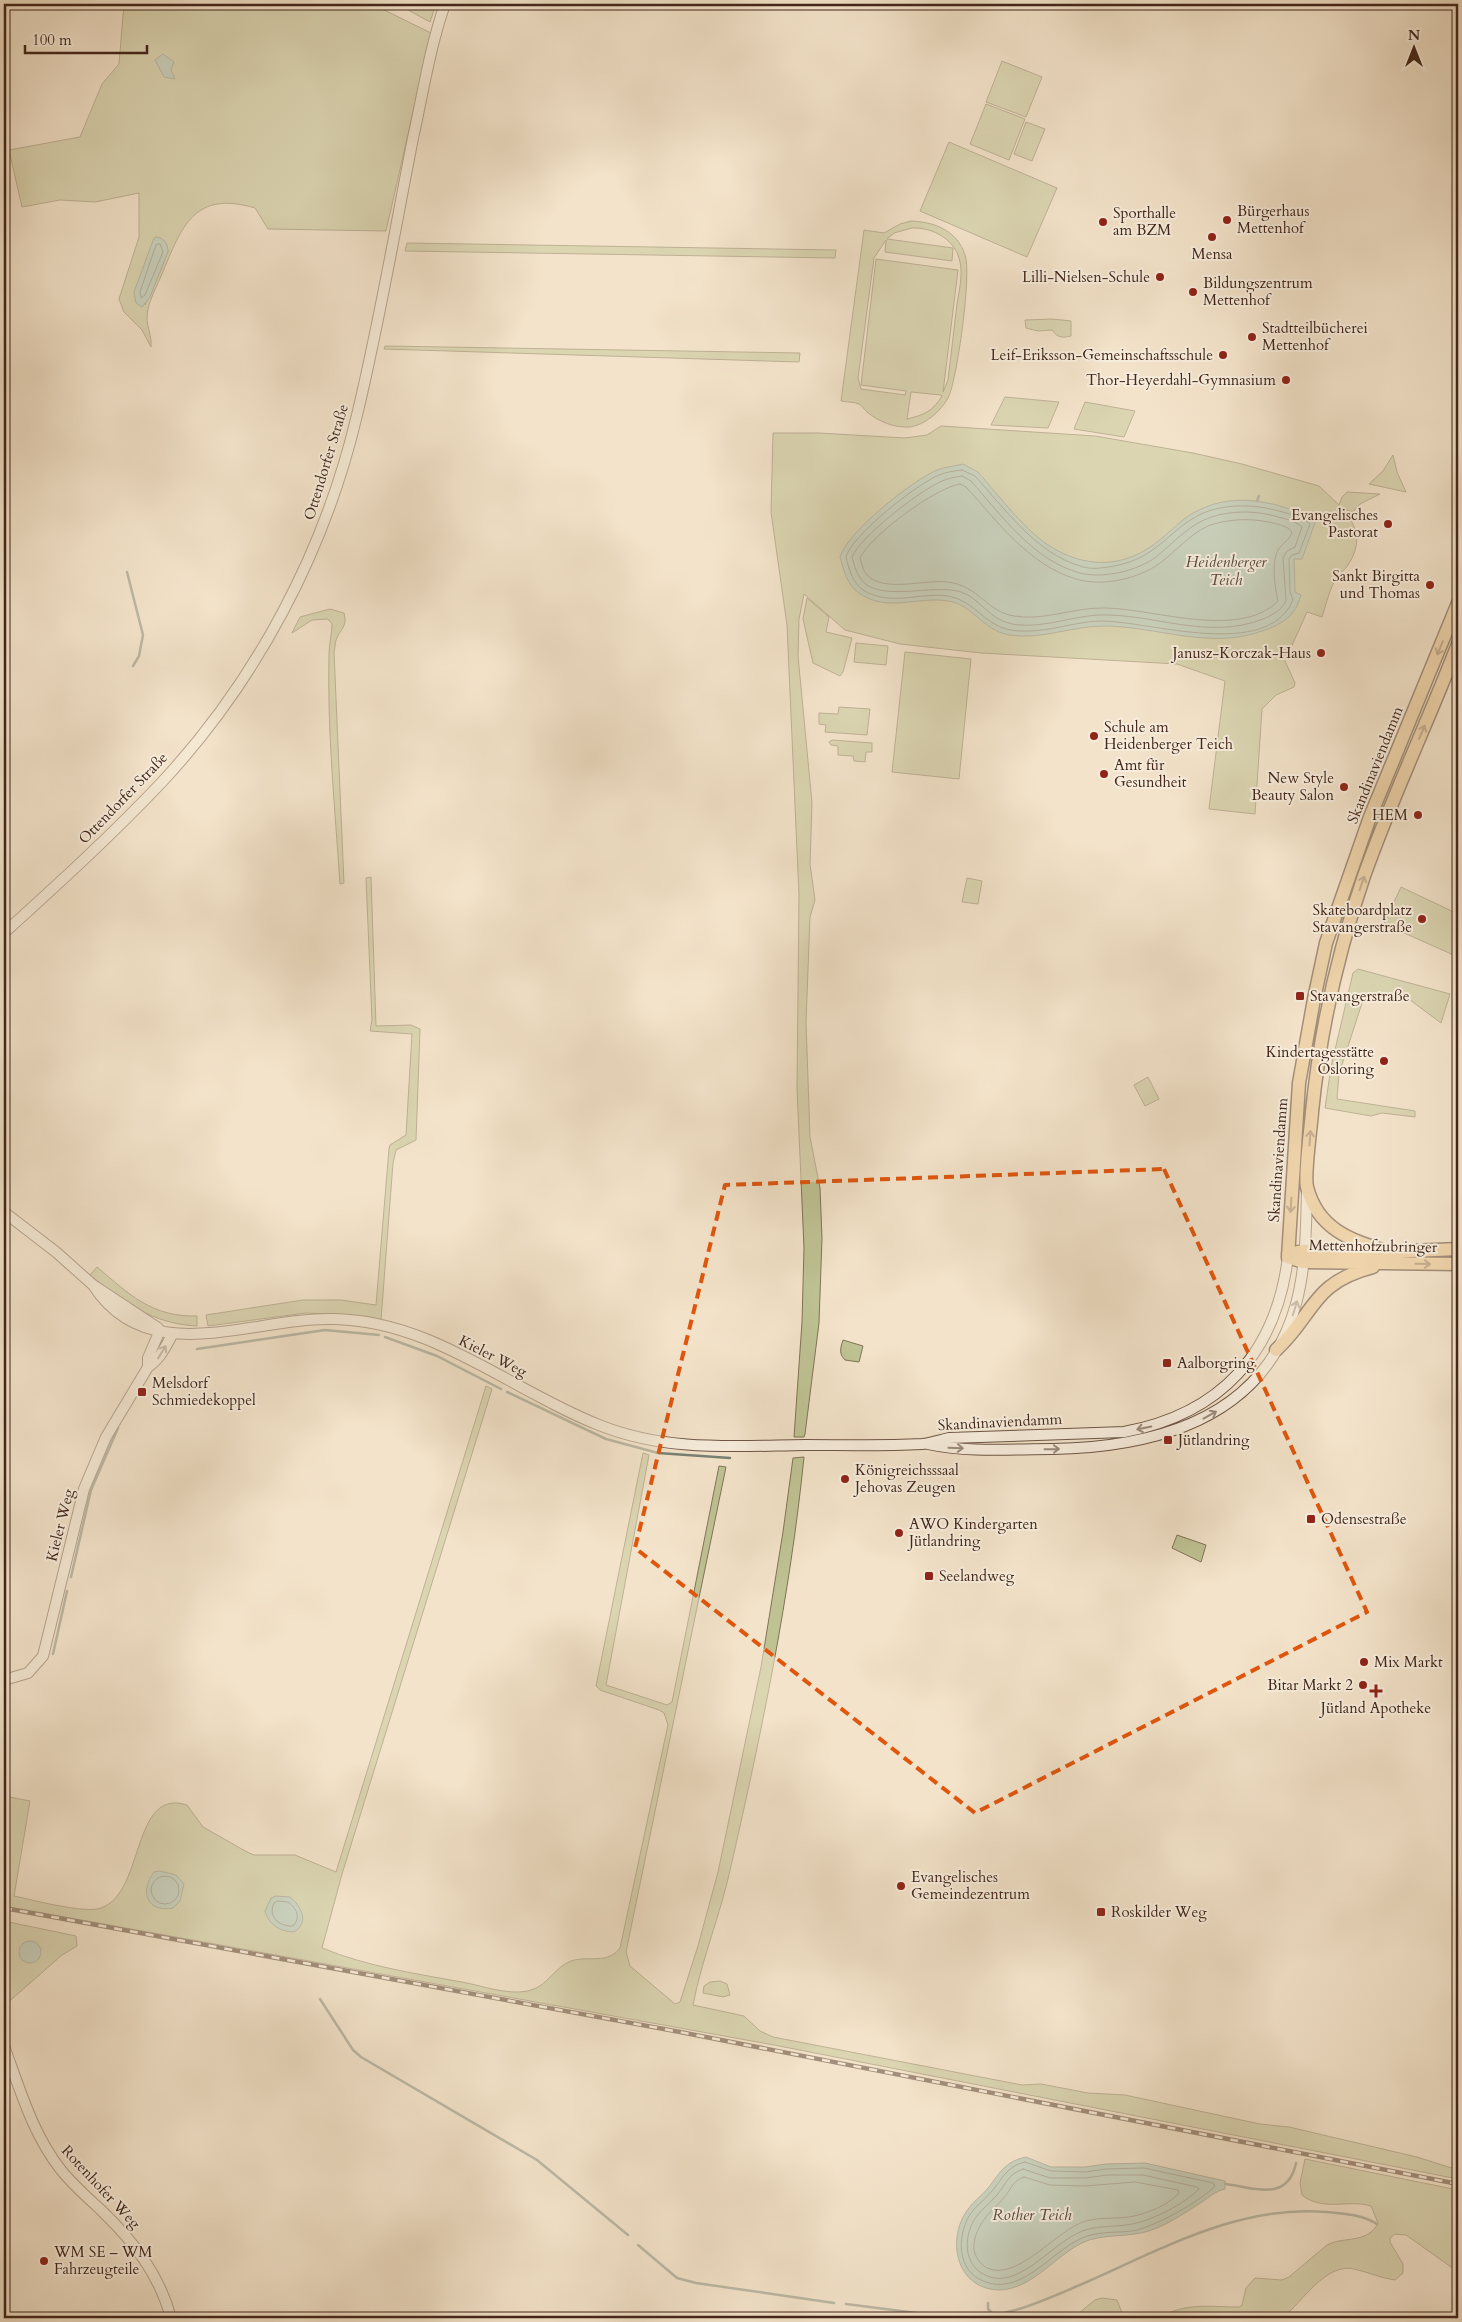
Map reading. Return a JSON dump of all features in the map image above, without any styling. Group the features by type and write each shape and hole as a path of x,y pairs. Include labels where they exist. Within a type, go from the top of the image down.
{"main road":[{"name":"Skandinaviendamm","path":"1288,1256 1299,1083 1326,943 1370,817 1458,603"},
{"name":"Skandinaviendamm","path":"1388,1258 1332,1228 1319,1213 1307,1186 1314,1086 1328,1001 1340,953 1371,858 1458,644"},
{"name":"Mettenhofzubringer","path":"1388,1258 1458,1249"},
{"name":"Mettenhofzubringer","path":"1288,1256 1388,1258 1458,1264"},
{"path":"1276,1350 1292,1336 1307,1310 1329,1286 1388,1258"}],"street":[{"name":"Ottendorfer Straße","path":"4,932 131,815 164,780 205,731 251,667 284,610 327,515 357,415 425,82 445,4"},
{"name":"Skandinaviendamm","path":"796,1445 925,1444 959,1449 1086,1448 1136,1441 1166,1434 1208,1416 1233,1400 1257,1377 1285,1334 1296,1303 1304,1256 1307,1186"},
{"name":"Kieler Weg","path":"4,1212 56,1252 93,1285 160,1330 196,1335 317,1319 376,1324 432,1342 583,1419 629,1435 670,1444 704,1447 796,1445"},
{"name":"Skandinaviendamm","path":"925,1444 949,1438 1124,1432 1153,1426 1189,1412 1228,1385 1260,1346 1281,1300 1288,1256"},
{"name":"Kieler Weg","path":"148,1367 148,1358 160,1330"},
{"name":"Kieler Weg","path":"4,1680 28,1673 43,1656 84,1490 106,1437 148,1367 159,1357 173,1333"},
{"name":"Rotenhofer Weg","path":"4,2046 27,2110 51,2156 67,2177 138,2251 160,2284 171,2318"}],"highlighted area":[{"path":"1164,1169 1367,1612 975,1813 635,1548 725,1185"}],"green space":[{"path":"124,4 372,4 431,33 386,231 268,229 255,208 234,204 218,204 204,208 193,216 184,227 150,301 147,317 151,347 142,330 124,312 119,299 139,237 139,193 95,202 60,200 22,207 9,150 80,137 102,84 119,64","holes":["156,237 165,242 168,252 145,305"]},
{"path":"397,4 436,4 430,22"},
{"path":"1002,61 1042,77 1026,117 986,102"},
{"path":"986,104 1025,119 1009,160 970,144"},
{"path":"1026,122 1045,129 1032,161 1014,154"},
{"path":"949,142 1057,188 1027,257 920,211"},
{"path":"911,221 920,222 944,229 961,246 967,266 965,304 952,388 948,398 932,417 916,426 910,427 887,424 872,416 859,404 841,401 864,230 884,233 900,224","holes":["912,228 928,230 942,236 954,247 960,262 960,283 948,380 943,392 958,270 876,259 861,385 906,391 905,395 861,389 858,378 874,258 886,240 885,252 952,261 953,248 887,239 894,233","911,392 941,395 942,396 928,412 907,419"]},
{"path":"407,243 836,250 835,258 405,251"},
{"path":"1052,319 1071,321 1071,336 1060,337 1052,330 1038,331 1026,328 1025,320"},
{"path":"385,346 800,353 799,362 384,349"},
{"path":"1005,397 1059,402 1048,428 991,425"},
{"path":"1085,402 1135,411 1124,437 1074,429"},
{"path":"941,426 1095,436 1193,453 1242,464 1319,486 1339,505 1342,497 1347,492 1380,494 1360,504 1353,512 1343,509 1355,529 1357,543 1355,550 1347,567 1338,576 1330,591 1322,617 1307,612 1285,661 1295,683 1294,687 1276,695 1262,709 1255,814 1209,809 1225,681 1177,664 981,653 900,644 845,630 804,594 799,619 798,656 812,803 810,864 815,900 810,917 806,1022 810,1137 820,1188 822,1238 819,1323 805,1434 804,1437 794,1437 802,1322 804,1248 797,1088 799,895 787,625 771,512 773,433 819,433 905,438 927,435"},
{"path":"1393,455 1397,472 1406,492 1369,484 1383,471"},
{"path":"807,598 829,617 826,632 852,638 843,672 840,676 813,663 803,619"},
{"path":"330,609 344,613 345,618 344,625 336,640 334,652 344,883 340,884 329,711 329,654 332,624 328,619 312,620 292,633 300,617"},
{"path":"856,643 888,646 886,665 854,662"},
{"path":"905,652 971,659 959,779 892,772"},
{"path":"839,707 870,709 867,735 825,732 826,725 819,724 819,713 838,714"},
{"path":"832,740 872,743 872,752 866,752 865,762 854,761 853,756 838,755 838,746 831,745 829,742"},
{"path":"371,877 376,1026 411,1025 420,1029 416,1140 396,1150 393,1163 381,1320 349,1315 306,1313 208,1326 206,1315 303,1300 341,1300 376,1305 389,1149 390,1145 406,1135 412,1034 370,1031 372,1020 366,878"},
{"path":"967,878 982,881 978,904 962,902"},
{"name":"Skateboardplatz Stavangerstraße","path":"1401,887 1458,914 1458,957 1384,924"},
{"path":"1358,969 1450,994 1441,1023 1402,994 1367,995 1364,997 1339,1074 1337,1099 1415,1111 1415,1117 1382,1113 1371,1116 1325,1108 1331,1067 1353,973"},
{"path":"1148,1077 1159,1099 1145,1106 1134,1085"},
{"path":"97,1267 131,1295 154,1308 167,1313 197,1316 197,1326 166,1321 139,1310 114,1294 90,1275"},
{"path":"843,1340 863,1346 859,1362 843,1358 841,1346"},
{"path":"486,1386 492,1389 342,1874 322,1948 339,1955 394,1969 499,1990 524,1992 537,1988 561,1967 571,1961 604,1958 615,1953 620,1948 668,1725 664,1713 659,1710 600,1690 596,1686 643,1453 649,1455 606,1685 667,1705 672,1702 719,1466 726,1467 626,1952 630,1966 675,2004 680,2002 698,1946 718,1872 761,1667 793,1458 804,1457 791,1560 764,1714 727,1884 701,1970 693,2005 744,2016 760,2031 773,2037 1022,2085 1041,2084 1088,2093 1125,2095 1260,2124 1289,2127 1417,2157 1458,2170 1458,2179 774,2045 4,1906 4,1796 30,1801 14,1896 71,1908 101,1908 115,1899 125,1883 147,1826 156,1811 169,1804 187,1805 203,1827 254,1855 295,1855 336,1872"},
{"path":"1177,1535 1206,1545 1201,1562 1172,1548"},
{"path":"4,1921 76,1936 77,1946 62,1955 4,2006 6,1931"},
{"path":"720,1981 727,1984 730,1995 723,1997 703,1993 704,1986 710,1982"},
{"path":"1305,2159 1458,2190 1458,2272 1406,2235 1395,2234 1390,2238 1390,2242 1403,2264 1403,2273 1395,2280 1354,2269 1344,2268 1335,2271 1318,2282 1289,2312 1287,2318 1159,2318 1188,2307 1239,2307 1242,2305 1246,2288 1255,2278 1282,2280 1289,2277 1327,2245 1362,2237 1374,2230 1378,2223 1371,2206 1318,2203 1302,2195 1300,2183"},
{"path":"1102,2298 1117,2300 1124,2318 1073,2318 1095,2300"}],"water":[{"path":"163,54 174,62 171,70 175,79 164,77 155,60"},
{"path":"156,237 165,242 168,252 150,297 142,307 136,303 134,292"},
{"name":"Heidenberger Teich","path":"963,464 978,472 1014,513 1043,542 1064,554 1088,561 1112,562 1136,555 1154,545 1192,514 1214,504 1243,500 1274,504 1302,514 1316,520 1302,559 1294,559 1295,592 1301,595 1298,604 1287,618 1280,623 1245,636 1204,638 1103,626 1021,636 1009,635 991,628 956,603 937,600 903,603 881,602 870,599 855,590 846,577 840,557 845,546 855,534 882,508 912,485 937,470"},
{"path":"160,1871 176,1875 184,1884 180,1901 173,1908 164,1909 157,1907 148,1899 147,1887 149,1879 154,1872"},
{"path":"276,1896 290,1897 300,1909 303,1919 302,1924 294,1932 279,1929 267,1916 265,1911 271,1898"},
{"path":"30,1941 38,1944 41,1952 38,1960 30,1963 22,1960 19,1952 22,1944"},
{"name":"Rother Teich","path":"1026,2157 1051,2167 1145,2163 1225,2181 1225,2189 1214,2193 1156,2229 1090,2240 1072,2249 1023,2284 1000,2290 986,2288 974,2282 960,2263 957,2237 960,2224 968,2208 1004,2168 1013,2161"}],"waterway":[{"path":"1257,501 1259,496"},
{"path":"127,572 143,635 139,656 133,666"},
{"path":"197,1349 325,1330 379,1335"},
{"path":"385,1337 437,1356 501,1389"},
{"path":"507,1392 606,1439 658,1453 730,1458"},
{"path":"71,1577 91,1490 118,1428"},
{"path":"53,1654 67,1591"},
{"path":"320,1999 353,2050 361,2057 537,2160 628,2235"},
{"path":"1226,2184 1269,2190 1278,2188 1286,2183 1292,2175 1296,2163"},
{"path":"963,2318 993,2315 1034,2304 1166,2246 1229,2223 1260,2216 1293,2212 1326,2212 1359,2216 1377,2224"},
{"path":"638,2245 677,2278 696,2283 834,2303"},
{"path":"988,2303 988,2309 995,2316"},
{"path":"846,2304 956,2318"},
{"path":"808,2318 809,2313"}],"railway":[{"path":"4,1908 680,2032 1458,2184"}],"place":[{"name":"Bürgerhaus Mettenhof","path":"1227,220"},
{"name":"Sporthalle am BZM","path":"1103,222"},
{"name":"Mensa","path":"1212,237"},
{"name":"Lilli-Nielsen-Schule","path":"1160,277"},
{"name":"Bildungszentrum Mettenhof","path":"1193,292"},
{"name":"Stadtteilbücherei Mettenhof","path":"1252,337"},
{"name":"Leif-Eriksson-Gemeinschaftsschule","path":"1223,355"},
{"name":"Thor-Heyerdahl-Gymnasium","path":"1286,380"},
{"name":"Evangelisches Pastorat","path":"1388,524"},
{"name":"Sankt Birgitta und Thomas","path":"1430,585"},
{"name":"Janusz-Korczak-Haus","path":"1321,653"},
{"name":"Schule am Heidenberger Teich","path":"1094,736"},
{"name":"Amt für Gesundheit","path":"1104,774"},
{"name":"New Style Beauty Salon","path":"1344,787"},
{"name":"HEM","path":"1418,815"},
{"name":"Skateboardplatz Stavangerstraße","path":"1422,919"},
{"name":"Stavangerstraße","path":"1300,996"},
{"name":"Kindertagesstätte Osloring","path":"1384,1061"},
{"name":"Aalborgring","path":"1167,1363"},
{"name":"Melsdorf Schmiedekoppel","path":"142,1392"},
{"name":"Jütlandring","path":"1168,1440"},
{"name":"Königreichsssaal Jehovas Zeugen","path":"845,1479"},
{"name":"Odensestraße","path":"1311,1519"},
{"name":"AWO Kindergarten Jütlandring","path":"899,1533"},
{"name":"Seelandweg","path":"929,1576"},
{"name":"Mix Markt","path":"1364,1662"},
{"name":"Bitar Markt 2","path":"1363,1685"},
{"name":"Jütland Apotheke","path":"1376,1691"},
{"name":"Evangelisches Gemeindezentrum","path":"901,1886"},
{"name":"Roskilder Weg","path":"1101,1912"},
{"name":"WM SE – WM Fahrzeugteile","path":"44,2261"}]}
